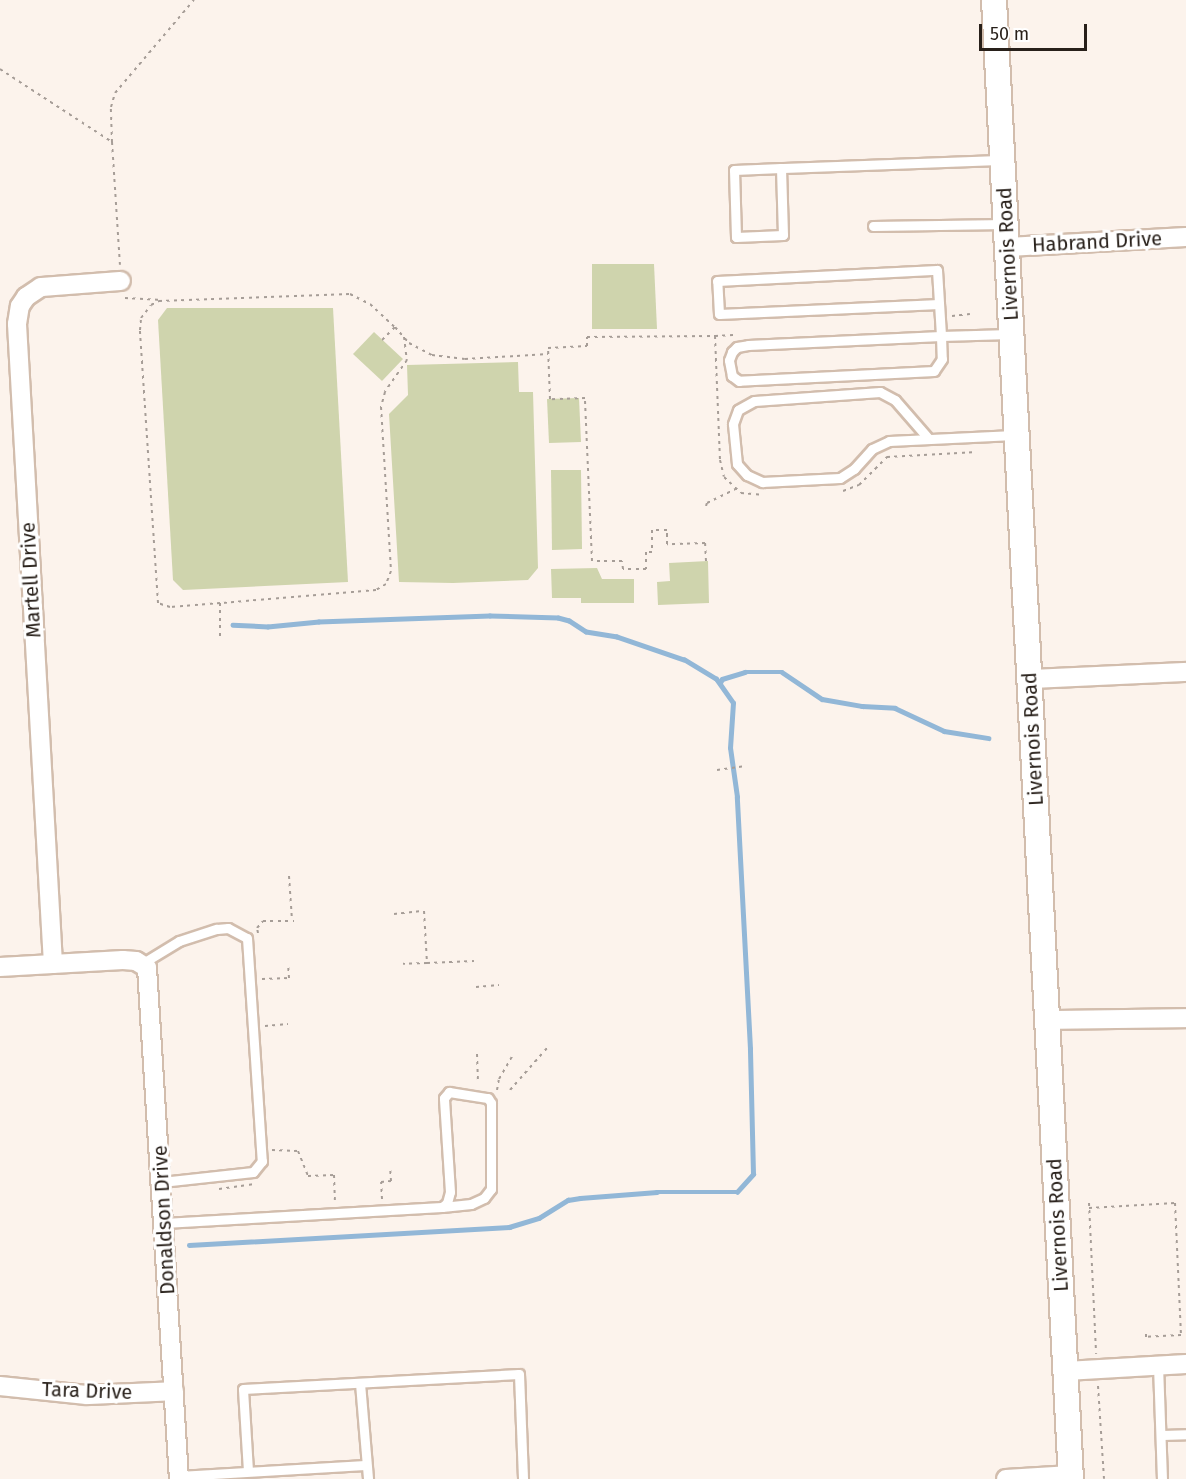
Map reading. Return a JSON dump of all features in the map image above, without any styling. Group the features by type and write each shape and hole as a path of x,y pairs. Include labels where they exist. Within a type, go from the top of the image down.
{"main road":[{"name":"Livernois Road","path":"994,0 1071,1477"}],"street":[{"name":"Habrand Drive","path":"1007,235 1186,237"},
{"name":"Martell Drive","path":"53,964 17,324 20,306 26,297 41,287 121,283"},
{"path":"1030,679 1186,672"},
{"path":"0,967 123,960 143,963"},
{"name":"Donaldson Drive","path":"143,963 147,968 150,981 179,1478"},
{"path":"1048,1020 1186,1018"},
{"path":"1066,1371 1186,1364"},
{"name":"Tara Drive","path":"0,1386 87,1395 174,1391"},
{"path":"1006,1479 1071,1477"}],"lane":[{"path":"781,168 783,235 736,237 734,170 781,168 1003,160"},
{"path":"873,226 1007,235"},
{"path":"939,304 719,314 717,281 937,270 941,336 942,359 934,371 739,381 732,376 729,369 732,352 738,347 748,345 941,336 1012,334"},
{"path":"928,438 895,400 880,392 754,401 738,410 733,424 737,464 747,475 762,482 840,478 854,469 872,449 889,441 1017,435"},
{"path":"143,963 179,941 217,928 228,928 247,938 262,1161 253,1172 162,1182"},
{"path":"164,1223 336,1214 442,1207 471,1204 483,1198 491,1189 491,1103 488,1098 449,1092 444,1098 450,1192 447,1203 442,1207"},
{"path":"1158,1365 1162,1479"},
{"path":"248,1471 243,1389 519,1374 523,1479"},
{"path":"360,1383 365,1465 368,1479"},
{"path":"1162,1435 1186,1434"},
{"path":"179,1478 248,1471 365,1465"}],"path":[{"path":"194,0 115,93 111,107 121,283 159,301 350,294 370,304 421,350 447,358 548,354"},
{"path":"0,69 112,142"},
{"path":"159,301 145,311 140,330 156,598 162,605 170,607 376,590 386,584 391,571 381,407 386,392 407,360 404,337"},
{"path":"949,316 970,314"},
{"path":"382,340 395,327"},
{"path":"706,561 705,543 667,544 667,530 652,530 652,552 646,552 646,569 623,569 622,561 592,561 585,398 550,399 548,348 586,346 587,337 715,336 720,459 724,477 741,493 767,495"},
{"path":"836,491 847,490 859,485 887,457 977,452"},
{"path":"706,506 707,502 735,489"},
{"path":"220,603 220,637"},
{"path":"717,770 744,766"},
{"path":"257,928 263,921 293,920 289,876"},
{"path":"394,914 424,911 427,963"},
{"path":"403,964 474,961"},
{"path":"262,979 289,979 288,965"},
{"path":"476,987 499,985"},
{"path":"265,1026 288,1024"},
{"path":"510,1090 548,1048"},
{"path":"477,1054 478,1079"},
{"path":"499,1079 513,1055"},
{"path":"272,1150 298,1151 308,1176 334,1175 336,1214"},
{"path":"382,1211 381,1182 391,1182 390,1167"},
{"path":"1089,1203 1097,1351 1095,1360"},
{"path":"1089,1208 1175,1203 1181,1335 1146,1337 1146,1333"},
{"path":"1097,1382 1104,1479"}],"green space":[{"path":"592,264 654,264 657,329 592,329"},
{"path":"167,308 333,308 348,582 183,590 173,580 158,320"},
{"path":"374,332 403,359 382,381 353,354"},
{"path":"518,362 519,392 533,392 538,568 528,580 453,583 399,582 389,414 408,395 407,365"},
{"path":"579,398 581,442 549,443 547,399"},
{"path":"551,470 581,470 582,549 552,550"},
{"path":"708,561 709,603 658,605 657,582 670,581 669,563"},
{"path":"597,568 602,579 634,579 634,603 581,603 581,598 552,598 551,569"}],"waterway":[{"path":"189,1245 509,1227 539,1218 568,1200 580,1198 657,1192 737,1192 753,1174 750,1049 737,797 730,748 733,703 716,679 684,660 617,637 586,632 569,621 558,618 490,616 319,622 268,627 233,625"},
{"path":"720,683 722,679 745,672 782,672 822,699 862,706 895,708 944,731 988,738"}]}
